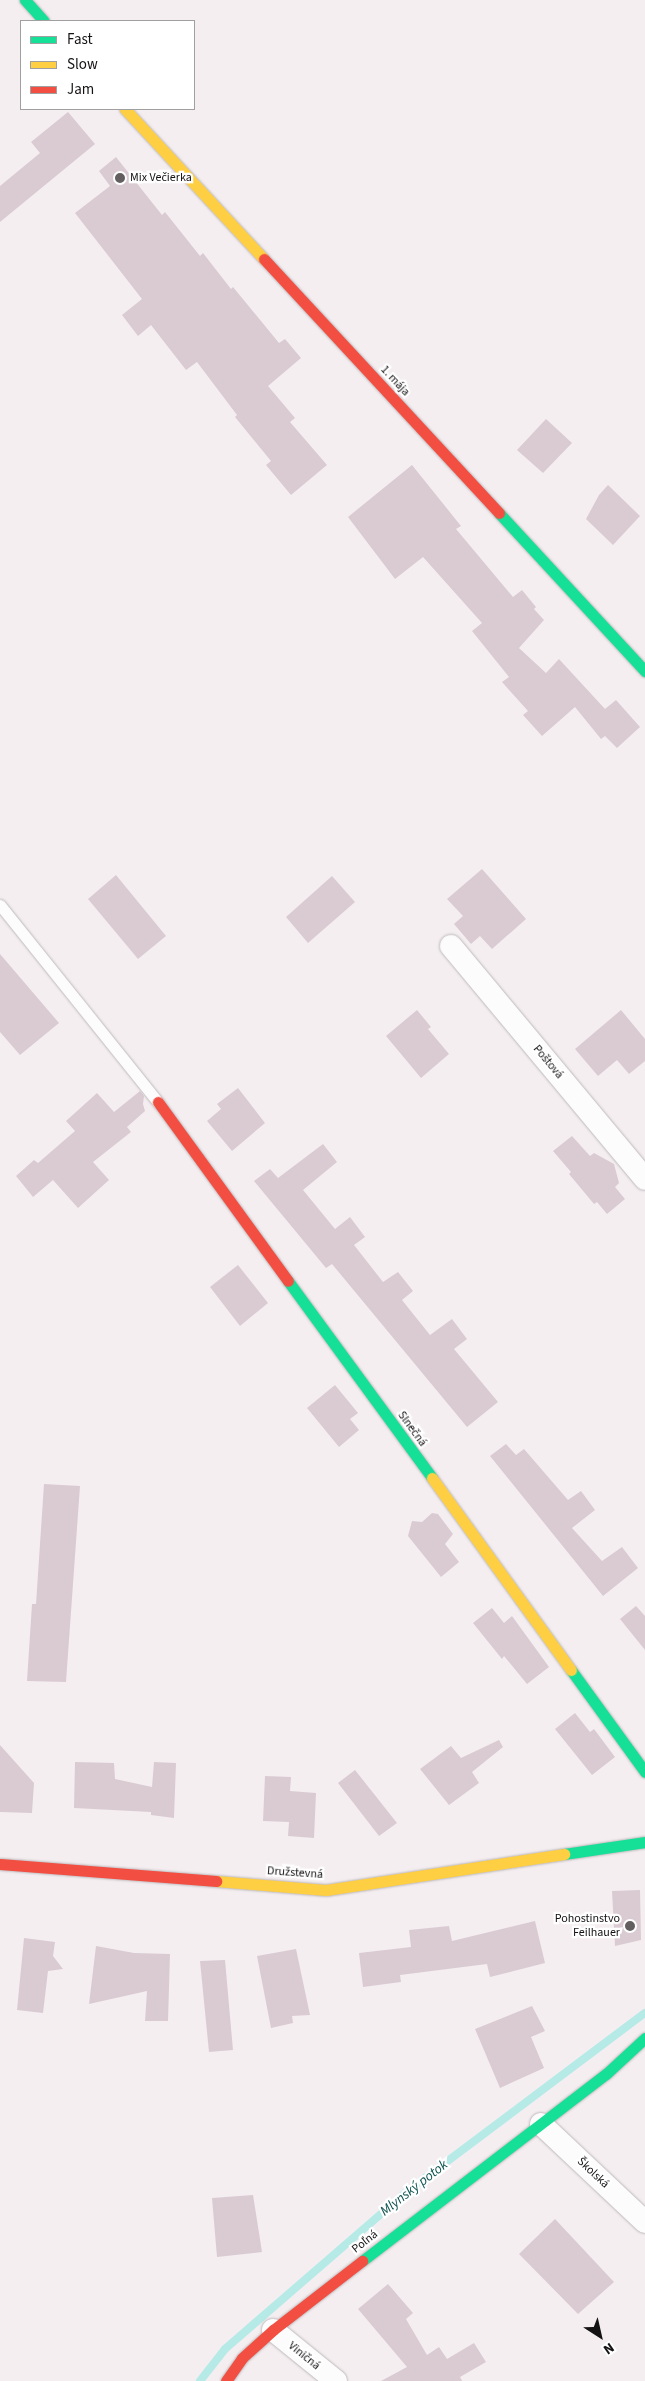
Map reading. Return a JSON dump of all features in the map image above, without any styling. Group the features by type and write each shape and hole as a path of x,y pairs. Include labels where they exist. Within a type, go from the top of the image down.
{"street":[{"path":"25,0 43,20"},
{"name":"1. mája","path":"126,110 645,671"},
{"name":"Poštová","path":"451,946 645,1179"},
{"name":"Slnečná","path":"158,1102 645,1772"},
{"name":"Družstevná","path":"0,1864 326,1890 645,1842"},
{"name":"Poľná","path":"226,2381 237,2355 273,2330 606,2074 645,2038"},
{"name":"Školská","path":"541,2124 645,2222"},
{"name":"Viničná","path":"273,2330 336,2381"}],"lane":[{"path":"0,905 158,1102"}],"building":[{"path":"68,112 95,144 0,222 0,186 40,153 31,142"},
{"path":"116,157 162,215 165,212 200,256 203,253 231,289 233,287 279,343 285,339 301,358 268,386 295,418 290,422 327,465 291,495 266,465 271,461 235,417 237,415 197,362 186,370 151,325 138,336 122,315 142,299 75,213 110,186 99,171"},
{"path":"546,419 572,443 543,473 517,450"},
{"path":"412,465 461,526 456,529 513,597 522,590 536,607 534,609 544,620 519,648 546,673 559,659 605,709 616,700 640,727 617,748 605,736 601,739 575,707 542,736 523,715 528,711 502,682 509,677 472,631 482,623 423,557 395,579 348,517"},
{"path":"608,485 640,516 613,545 586,519 599,495"},
{"path":"482,869 526,919 492,949 480,936 471,944 454,924 463,916 447,899"},
{"path":"116,875 166,936 138,959 88,899"},
{"path":"332,876 355,902 308,943 286,917"},
{"path":"0,954 59,1023 20,1055 0,1032"},
{"path":"417,1010 431,1027 428,1029 449,1054 421,1078 386,1036"},
{"path":"621,1010 645,1039 645,1061 629,1074 617,1060 598,1076 575,1049"},
{"path":"238,1088 265,1123 232,1151 207,1121 221,1109 217,1104"},
{"path":"140,1091 144,1096 143,1104 145,1111 127,1127 131,1132 93,1162 109,1180 78,1208 53,1180 33,1197 16,1176 34,1160 38,1163 75,1131 66,1121 97,1093 114,1112"},
{"path":"572,1136 590,1156 594,1153 614,1164 619,1183 615,1187 625,1199 607,1214 597,1202 594,1204 553,1151"},
{"path":"323,1144 337,1162 303,1190 335,1229 350,1217 365,1237 354,1245 383,1282 398,1272 413,1291 402,1300 430,1335 452,1319 467,1339 454,1349 498,1402 467,1427 332,1264 326,1268 254,1181 270,1169 278,1178"},
{"path":"238,1265 268,1303 240,1326 210,1287"},
{"path":"335,1385 358,1413 350,1419 359,1430 339,1447 307,1408"},
{"path":"506,1444 516,1455 524,1449 568,1500 581,1491 595,1510 572,1528 602,1561 622,1547 638,1568 603,1596 490,1456"},
{"path":"44,1484 80,1486 66,1682 27,1681 32,1604 36,1604"},
{"path":"432,1513 438,1514 453,1534 445,1544 459,1562 441,1577 408,1536 412,1521 422,1522"},
{"path":"636,1606 645,1616 645,1650 620,1619"},
{"path":"492,1608 504,1623 512,1616 549,1667 527,1684 504,1656 502,1659 473,1623"},
{"path":"575,1713 590,1732 594,1729 615,1757 592,1775 555,1729"},
{"path":"499,1740 503,1747 472,1772 479,1783 449,1805 420,1769 451,1746 461,1758"},
{"path":"0,1745 34,1783 32,1813 0,1812"},
{"path":"75,1762 114,1763 115,1779 152,1787 154,1762 176,1763 174,1818 151,1815 151,1812 74,1808"},
{"path":"355,1770 397,1823 379,1836 338,1783"},
{"path":"265,1776 291,1777 290,1791 316,1793 314,1838 288,1836 289,1822 263,1821"},
{"path":"640,1890 641,1940 615,1946 612,1891"},
{"path":"535,1921 545,1963 490,1977 487,1964 400,1975 401,1982 363,1987 359,1953 411,1947 409,1930 449,1926 452,1941"},
{"path":"24,1938 55,1942 53,1956 63,1969 48,1971 43,2013 17,2010"},
{"path":"96,1946 134,1953 170,1954 168,2021 145,2021 147,1991 89,2004"},
{"path":"296,1949 310,2015 292,2016 293,2023 271,2028 257,1956"},
{"path":"225,1960 233,2050 209,2052 200,1961"},
{"path":"532,2006 545,2031 531,2037 544,2068 500,2088 475,2029"},
{"path":"253,2195 262,2252 217,2257 212,2198"},
{"path":"555,2219 614,2282 578,2314 519,2254"},
{"path":"388,2284 413,2313 406,2319 427,2355 439,2347 447,2359 474,2343 486,2362 460,2377 462,2381 381,2381 407,2367 358,2309"}],"waterway":[{"name":"Mlynský potok","path":"200,2381 225,2349 405,2193 645,2013"}],"traffic: fast":[{"path":"25,0 43,20"},
{"path":"499,513 645,671"},
{"path":"288,1281 432,1478"},
{"path":"571,1670 645,1772"},
{"path":"564,1854 645,1842"},
{"path":"362,2261 606,2074 645,2038"}],"traffic: slow":[{"path":"126,110 264,259"},
{"path":"432,1478 571,1670"},
{"path":"216,1881 326,1890 564,1854"}],"traffic: jam":[{"path":"264,259 499,513"},
{"path":"158,1102 288,1281"},
{"path":"0,1864 216,1881"},
{"path":"226,2381 242,2358 273,2330 362,2261"}],"place":[{"name":"Mix Večierka","path":"120,178"},
{"name":"Pohostinstvo Feilhauer","path":"630,1926"}]}
